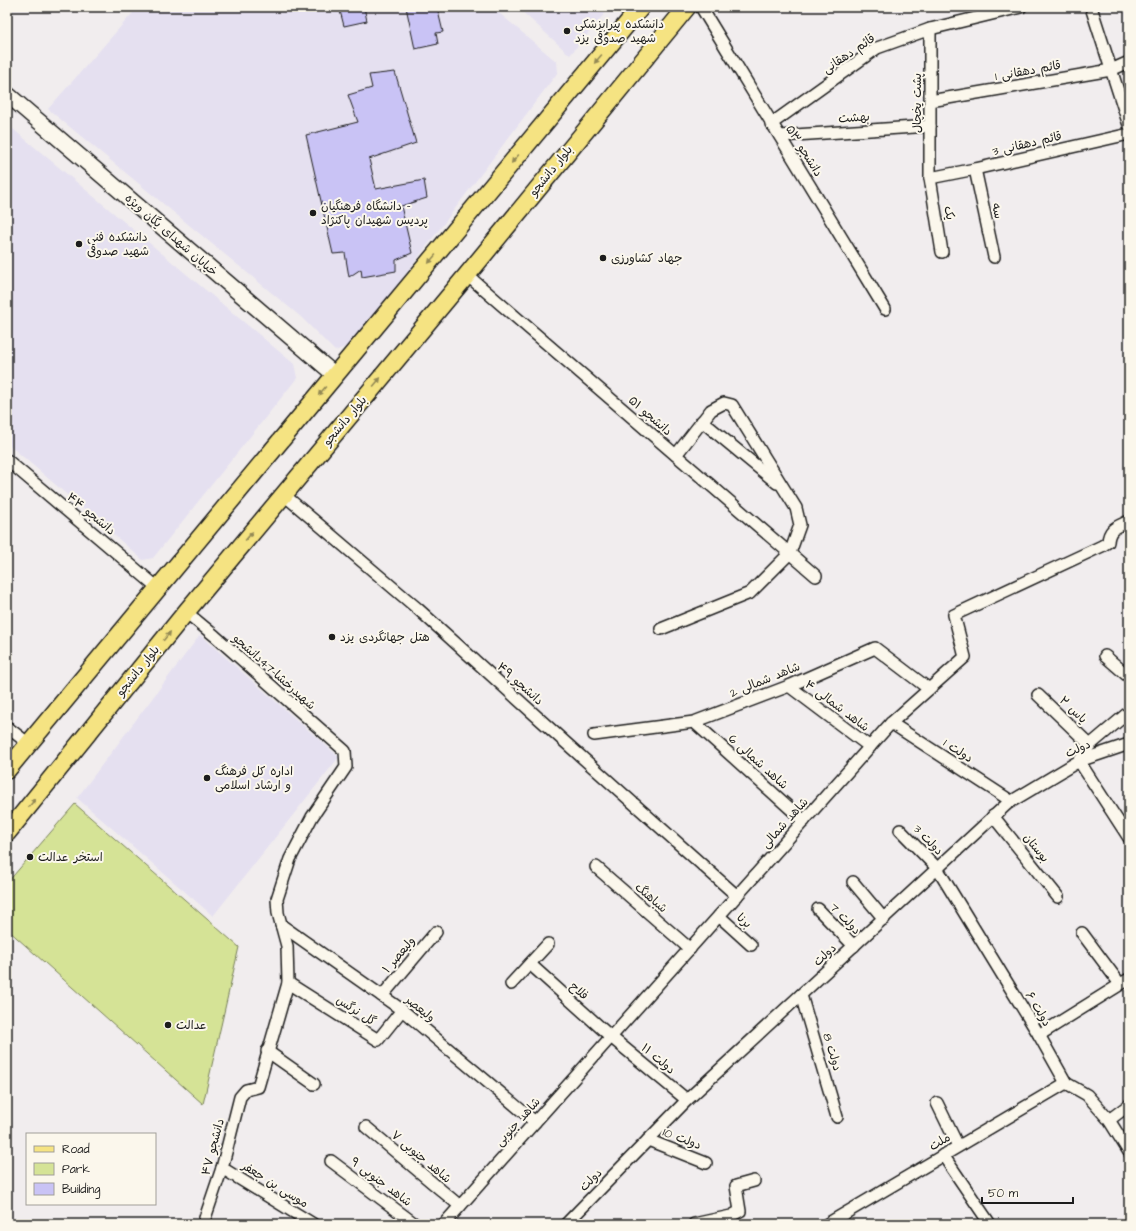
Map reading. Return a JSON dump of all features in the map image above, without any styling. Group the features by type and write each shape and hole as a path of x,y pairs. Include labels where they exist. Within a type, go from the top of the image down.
{"main road":[{"path":"7,770 641,7"},
{"name":"بلوار دانشجو","path":"7,833 283,494 467,276 688,8"}],"street":[{"name":"دانشجو ۵۳","path":"701,7 885,309"},
{"name":"قائم دهقانی","path":"772,124 877,48 930,29 1021,7"},
{"path":"1091,7 1129,125"},
{"name":"پشت یخچال","path":"930,29 930,178"},
{"name":"قائم دهقانی 1","path":"930,101 1111,70 1129,62"},
{"name":"خیابان شهدای یگان ویژه","path":"7,94 335,375"},
{"name":"بهشت","path":"780,136 930,126"},
{"name":"قائم دهقانی 3","path":"930,178 1129,134"},
{"name":"سه","path":"975,169 994,258"},
{"name":"یک","path":"930,178 942,252"},
{"name":"دانشجو ۵۱","path":"467,276 816,576"},
{"path":"661,629 750,593 790,553 800,525 796,508 732,405 724,403 711,410 676,455"},
{"path":"702,421 784,490"},
{"name":"دانشجو ۴۴","path":"7,460 158,588"},
{"name":"دانشجو ۴۹","path":"283,494 418,609 737,896"},
{"name":"شاهد شمالی","path":"611,1037 891,723 965,657 954,616 957,613 1102,546 1108,542 1108,536 1111,530 1129,521"},
{"name":"شهیدرخشا-47دانشجو","path":"186,612 345,751 346,767 312,817 290,859 277,899 281,925"},
{"name":"شاهد شمالی 2","path":"594,734 694,722 789,686 875,648 929,689"},
{"path":"1106,656 1129,677"},
{"name":"شاهد شمالی ۴","path":"789,686 870,747"},
{"name":"یاس ۲","path":"1038,695 1090,745"},
{"path":"1129,712 1090,745 1079,761 1129,838"},
{"name":"شاهد شمالی 6","path":"694,722 804,821"},
{"name":"دولت 1","path":"891,723 1010,801"},
{"path":"7,727 29,744"},
{"name":"دولت","path":"566,1224 687,1100 1010,801 1079,761 1129,744"},
{"name":"بوستان","path":"993,816 1058,897"},
{"name":"دولت 3","path":"900,830 937,868"},
{"name":"شباهنگ","path":"596,866 690,949"},
{"name":"دولت ۶","path":"937,868 1039,1035 1066,1083"},
{"path":"853,882 884,918"},
{"name":"دولت 7","path":"818,909 854,946"},
{"name":"برنا","path":"719,916 751,945"},
{"path":"281,925 287,946 288,983 267,1051 314,1084"},
{"name":"ولیعصر","path":"281,925 402,1010 536,1122"},
{"name":"ولیعصر ۱","path":"382,996 436,932"},
{"path":"1039,1035 1125,982 1082,933"},
{"path":"511,984 548,944"},
{"name":"فلاح","path":"530,964 611,1037"},
{"name":"گل نرگس","path":"288,983 378,1040 402,1010"},
{"name":"دولت 8","path":"801,995 837,1116"},
{"name":"دولت ۱۱","path":"611,1037 687,1100"},
{"name":"شاهد جنوبی","path":"444,1224 611,1037"},
{"name":"دانشجو ۴۷","path":"203,1224 222,1168 240,1097 246,1090 258,1087 267,1051"},
{"path":"1066,1083 1087,1095 1110,1120 1129,1152"},
{"name":"ملت","path":"827,1224 1066,1083"},
{"path":"937,1103 958,1146"},
{"path":"1110,1120 1129,1105"},
{"name":"شاهد جنوبی ۷","path":"366,1127 460,1206"},
{"name":"دولت 10","path":"648,1140 706,1163"},
{"path":"943,1155 990,1224"},
{"name":"شاهد جنوبی ۹","path":"332,1161 414,1224"},
{"name":"موسی بن جعفر","path":"222,1168 313,1224"},
{"path":"694,1224 731,1216 740,1211 736,1186 754,1181"}],"shaded area":[{"name":"دانشگاه فرهنگیان - پردیس شهیدان پاکنژاد","path":"138,7 492,7 557,62 558,72 353,344 335,351 301,317 48,109"},
{"name":"دانشکده پیراپزشکی شهید صدوقی یزد","path":"517,7 610,7 570,55"},
{"name":"دانشکده فنی شهید صدوقی","path":"7,124 294,364 297,378 153,558 143,560 7,443"},
{"name":"اداره کل فرهنگ و ارشاد اسلامی","path":"200,635 339,757 213,916 77,798"}],"green space":[{"name":"عدالت","path":"75,804 239,947 203,1104 7,929 7,883"}],"building":[{"path":"339,7 364,7 367,21 344,26"},
{"path":"406,7 437,7 443,32 436,33 438,44 415,49"},
{"path":"395,72 416,143 369,159 376,189 424,180 427,198 401,206 412,253 396,260 396,271 362,277 361,269 349,277 345,253 333,254 306,135 358,122 348,95 372,88 369,75"}],"place":[{"name":"دانشکده پیراپزشکی شهید صدوقی یزد","path":"567,31"},
{"name":"دانشگاه فرهنگیان - پردیس شهیدان پاکنژاد","path":"313,213"},
{"name":"دانشکده فنی شهید صدوقی","path":"79,244"},
{"name":"جهاد کشاورزی","path":"603,258"},
{"name":"هتل جهانگردی یزد","path":"332,637"},
{"name":"اداره کل فرهنگ و ارشاد اسلامی","path":"207,778"},
{"name":"استخر عدالت","path":"30,857"},
{"name":"عدالت","path":"168,1025"}]}
